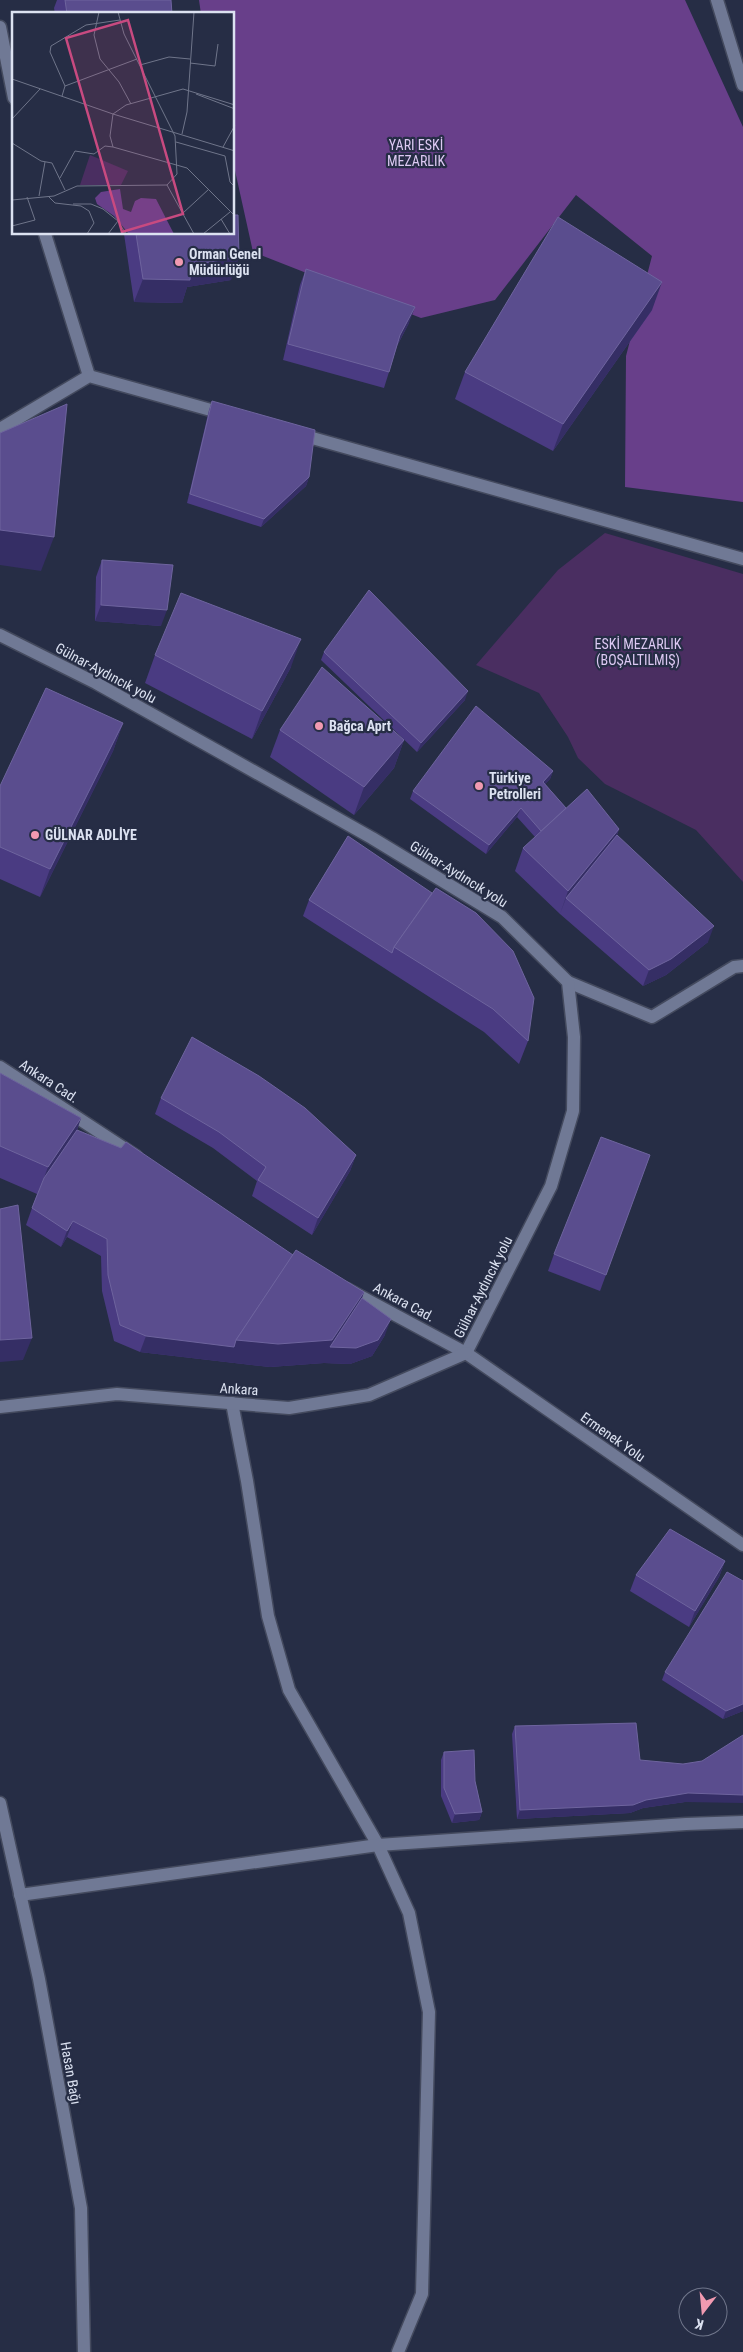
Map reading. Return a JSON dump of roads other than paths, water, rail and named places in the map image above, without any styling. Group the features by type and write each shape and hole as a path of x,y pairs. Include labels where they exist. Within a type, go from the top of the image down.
{"street":[{"path":"717,0 743,85"},
{"path":"0,27 12,88"},
{"path":"45,235 89,376"},
{"path":"0,429 89,376 237,418"},
{"path":"284,431 743,559"},
{"name":"Gülnar-Aydıncık yolu","path":"0,635 139,706 372,838 494,912 538,951 568,982 574,1037 573,1111 551,1186 466,1353"},
{"path":"568,982 652,1016 734,967 743,966"},
{"name":"Ankara Cad.","path":"0,1067 144,1162"},
{"name":"Ankara Cad.","path":"332,1281 466,1353"},
{"name":"Ankara","path":"0,1407 117,1394 289,1408 369,1395 466,1353"},
{"name":"Ermenek Yolu","path":"466,1353 743,1545"},
{"path":"232,1404 247,1481 268,1616 289,1690 378,1845 409,1913 429,2012 422,2294 398,2352"},
{"name":"Hasan Bağı","path":"1,1809 39,1979 81,2208 84,2352"},
{"path":"20,1894 378,1845 686,1824 743,1822"}],"place":[{"name":"Orman Genel Müdürlüğü","path":"179,262"},
{"name":"Bağca Aprt","path":"319,726"},
{"name":"Türkiye Petrolleri","path":"479,786"},
{"name":"GÜLNAR ADLİYE","path":"35,835"}],"park label":[{"name":"YARI ESKİ MEZARLIK","path":"416,154"},
{"name":"ESKİ MEZARLIK (BOŞALTILMIŞ)","path":"638,652"}]}
